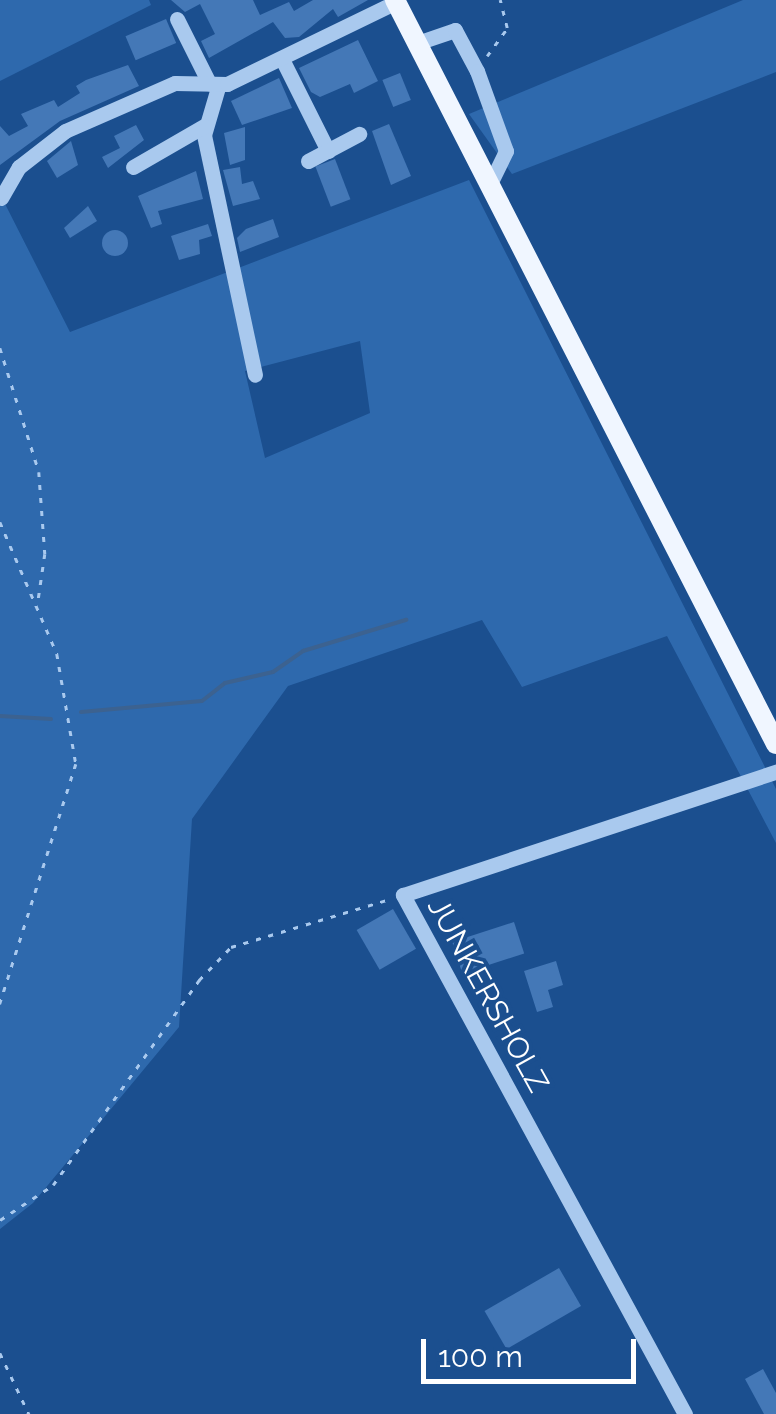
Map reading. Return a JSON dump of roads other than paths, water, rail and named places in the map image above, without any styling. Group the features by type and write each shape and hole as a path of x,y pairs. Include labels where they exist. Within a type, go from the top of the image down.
{"main road":[{"path":"395,1 776,744"}],"street":[{"path":"1,198 19,168 66,131 175,84 214,84 282,59 395,1"},
{"path":"177,19 214,84 204,126 223,202 227,258 255,375"},
{"path":"417,44 455,30 477,72 506,151 489,186"},
{"path":"282,59 328,151"},
{"path":"133,168 204,126"},
{"path":"308,162 359,134"},
{"name":"JUNKERSHOLZ","path":"685,1414 403,896 776,772"}],"waterway":[{"path":"81,712 202,701 225,683 273,672 303,651 406,620"},
{"path":"0,716 51,719"}]}
